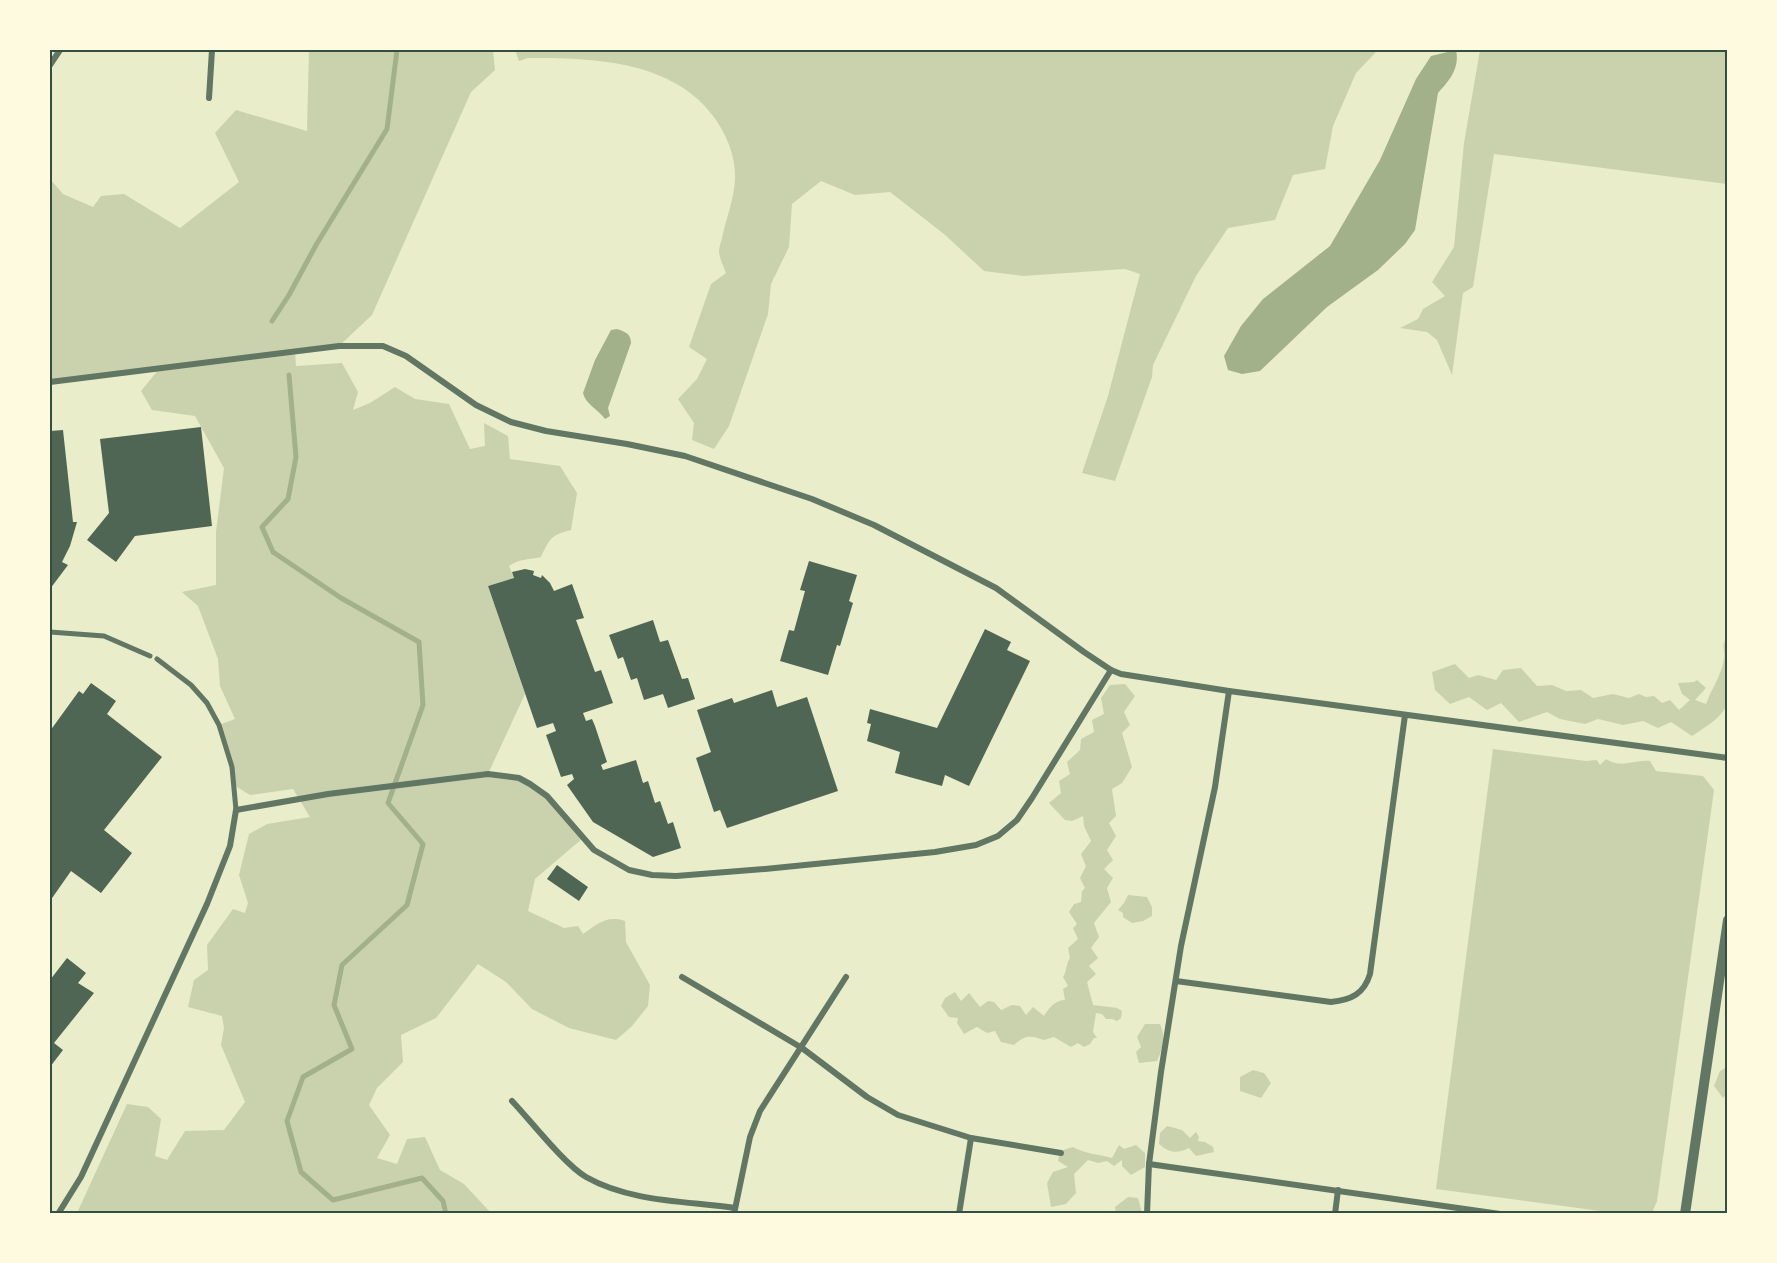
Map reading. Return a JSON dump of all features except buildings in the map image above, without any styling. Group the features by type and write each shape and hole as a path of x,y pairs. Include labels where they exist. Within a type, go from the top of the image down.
{"street":[{"path":"50,65 60,50"},
{"path":"209,98 212,50"},
{"path":"50,382 339,346 382,346 430,372 476,405 511,422 546,431 685,456 812,499 863,521 996,588 1111,670 1133,677 1728,758"},
{"path":"50,632 104,636 150,656"},
{"path":"58,1214 81,1177 207,904 230,846 236,810 232,767 219,725 207,703 191,685 157,659"},
{"path":"236,810 328,794 488,774 519,778 547,796 594,850 629,870 652,875 676,876 765,869 976,846 998,836 1017,820 1111,670"},
{"path":"1147,1214 1149,1164 1161,1072 1181,946 1210,817 1229,691"},
{"path":"1176,981 1331,1002 1357,995 1363,990 1370,974 1405,715"},
{"path":"1686,1214 1728,920"},
{"path":"682,977 802,1048 867,1097 898,1115 970,1138 1061,1153"},
{"path":"512,1101 572,1166 585,1176 629,1194 735,1211 750,1137 760,1111 846,977"},
{"path":"959,1214 970,1138"},
{"path":"1149,1164 1500,1214"},
{"path":"1335,1214 1338,1190"}],"shaded area":[{"path":"309,50 493,50 495,70 471,92 372,315 339,346 295,352 296,366 342,363 358,392 353,410 370,403 395,387 415,399 449,404 470,449 485,446 484,423 508,436 510,459 560,466 577,493 571,530 552,538 541,557 521,560 509,566 514,578 488,586 525,694 488,774 519,778 547,797 583,838 535,879 528,911 564,928 578,926 583,934 607,920 625,921 626,942 650,985 648,1006 632,1026 616,1040 569,1028 532,1009 506,982 478,964 436,1018 401,1035 403,1062 377,1088 369,1105 390,1135 377,1158 397,1164 407,1139 425,1137 440,1170 464,1184 491,1213 77,1213 127,1104 148,1107 161,1119 155,1156 167,1160 185,1131 224,1130 245,1102 221,1045 224,1028 222,1016 188,1007 194,980 208,970 207,945 233,909 245,913 248,903 239,875 249,834 267,824 310,817 293,789 250,795 234,785 232,767 219,725 235,719 220,686 218,659 198,606 182,592 216,585 216,532 224,468 195,416 152,410 141,391 159,369 50,382 50,179 63,194 93,207 101,196 124,194 180,228 239,182 215,133 236,110 307,131"},
{"path":"515,50 1378,50 1356,73 1333,126 1325,169 1293,175 1275,220 1228,228 1196,276 1153,365 1152,377 1115,481 1082,473 1108,396 1140,274 1125,269 1023,276 984,271 944,234 890,192 855,195 821,181 792,204 789,247 771,284 768,314 729,426 714,449 692,440 694,423 678,399 697,379 707,359 689,347 711,284 726,273 719,249 732,202 735,180 733,156 728,141 716,120 699,100 678,85 656,74 631,66 579,59 528,58 519,61"},
{"path":"1456,50 1455,68 1438,93 1415,230 1405,244 1378,270 1327,307 1260,371 1242,374 1228,370 1224,356 1241,326 1263,299 1330,246 1380,160 1416,79 1431,56"},
{"path":"1480,50 1727,50 1727,184 1494,154 1473,287 1463,293 1452,375 1437,340 1427,332 1400,328 1418,319 1423,309 1445,296 1432,282 1454,247 1464,143"},
{"path":"617,329 630,337 631,343 608,408 610,416 605,419 587,401 583,393 595,360 611,330"},
{"path":"1727,636 1729,681 1727,704 1717,718 1692,736 1671,722 1658,728 1643,721 1623,725 1598,719 1585,724 1560,719 1547,712 1519,722 1501,703 1487,710 1469,697 1450,704 1435,690 1432,672 1455,664 1469,678 1478,675 1496,680 1503,670 1521,668 1537,686 1552,685 1566,691 1581,690 1593,698 1613,694 1629,698 1639,694 1646,697 1654,696 1662,703 1670,700 1679,710 1690,700 1682,694 1678,683 1697,680 1706,688 1695,700 1706,704 1723,665 1724,644"},
{"path":"1125,684 1135,696 1124,712 1130,725 1122,733 1132,767 1122,783 1112,789 1116,816 1109,823 1116,836 1107,850 1113,860 1104,869 1113,878 1107,888 1111,902 1094,923 1099,937 1091,948 1098,958 1089,966 1096,974 1087,982 1093,1005 1117,1008 1122,1011 1121,1018 1117,1021 1106,1019 1102,1014 1096,1013 1093,1032 1097,1038 1084,1047 1078,1043 1071,1047 1054,1037 1044,1040 1028,1037 1014,1045 1001,1042 995,1031 987,1033 977,1027 964,1034 957,1023 958,1018 949,1017 941,1006 945,998 955,992 961,1001 969,993 980,1007 988,1001 994,1002 1001,1010 1012,1005 1020,1006 1026,1015 1033,1007 1044,1016 1055,1003 1065,1000 1063,989 1068,986 1063,977 1070,958 1068,948 1078,939 1073,928 1077,924 1069,912 1074,904 1081,902 1082,891 1085,888 1080,878 1086,866 1081,854 1091,841 1084,826 1083,816 1072,821 1065,820 1049,803 1061,793 1059,781 1070,774 1067,762 1080,750 1081,739 1094,732 1092,720 1104,714 1101,698 1110,685"},
{"path":"1493,749 1586,761 1597,760 1600,765 1606,759 1623,764 1650,761 1656,771 1703,776 1714,790 1657,1201 1652,1213 1615,1213 1436,1189"},
{"path":"1128,895 1147,897 1152,907 1152,916 1132,923 1123,917 1123,913 1118,910"},
{"path":"1145,1024 1160,1024 1163,1042 1157,1061 1139,1063 1136,1052 1141,1047 1137,1037"},
{"path":"1727,1067 1727,1094 1723,1098 1714,1086 1720,1071"},
{"path":"1253,1070 1264,1073 1271,1083 1261,1098 1240,1091 1240,1077"},
{"path":"1167,1126 1182,1130 1190,1138 1196,1132 1199,1137 1198,1141 1213,1147 1214,1152 1196,1156 1189,1148 1177,1152 1166,1149 1159,1144 1160,1133"},
{"path":"1119,1145 1124,1149 1136,1145 1145,1153 1145,1167 1131,1175 1122,1166 1122,1160 1114,1166 1107,1161 1098,1163 1088,1160 1074,1174 1076,1193 1066,1204 1051,1207 1047,1183 1053,1172 1068,1167 1058,1161 1060,1151 1073,1147 1087,1153 1112,1158"},
{"path":"1128,1197 1138,1198 1142,1213 1116,1213 1115,1207"}],"waterway":[{"path":"272,321 387,129 397,50"},
{"path":"289,375 296,457 288,499 262,527 273,552 341,598 419,642 423,705 388,803 423,844 407,905 342,965 334,1005 352,1049 303,1077 287,1121 301,1172 333,1200 422,1178 443,1201 446,1214"}]}
